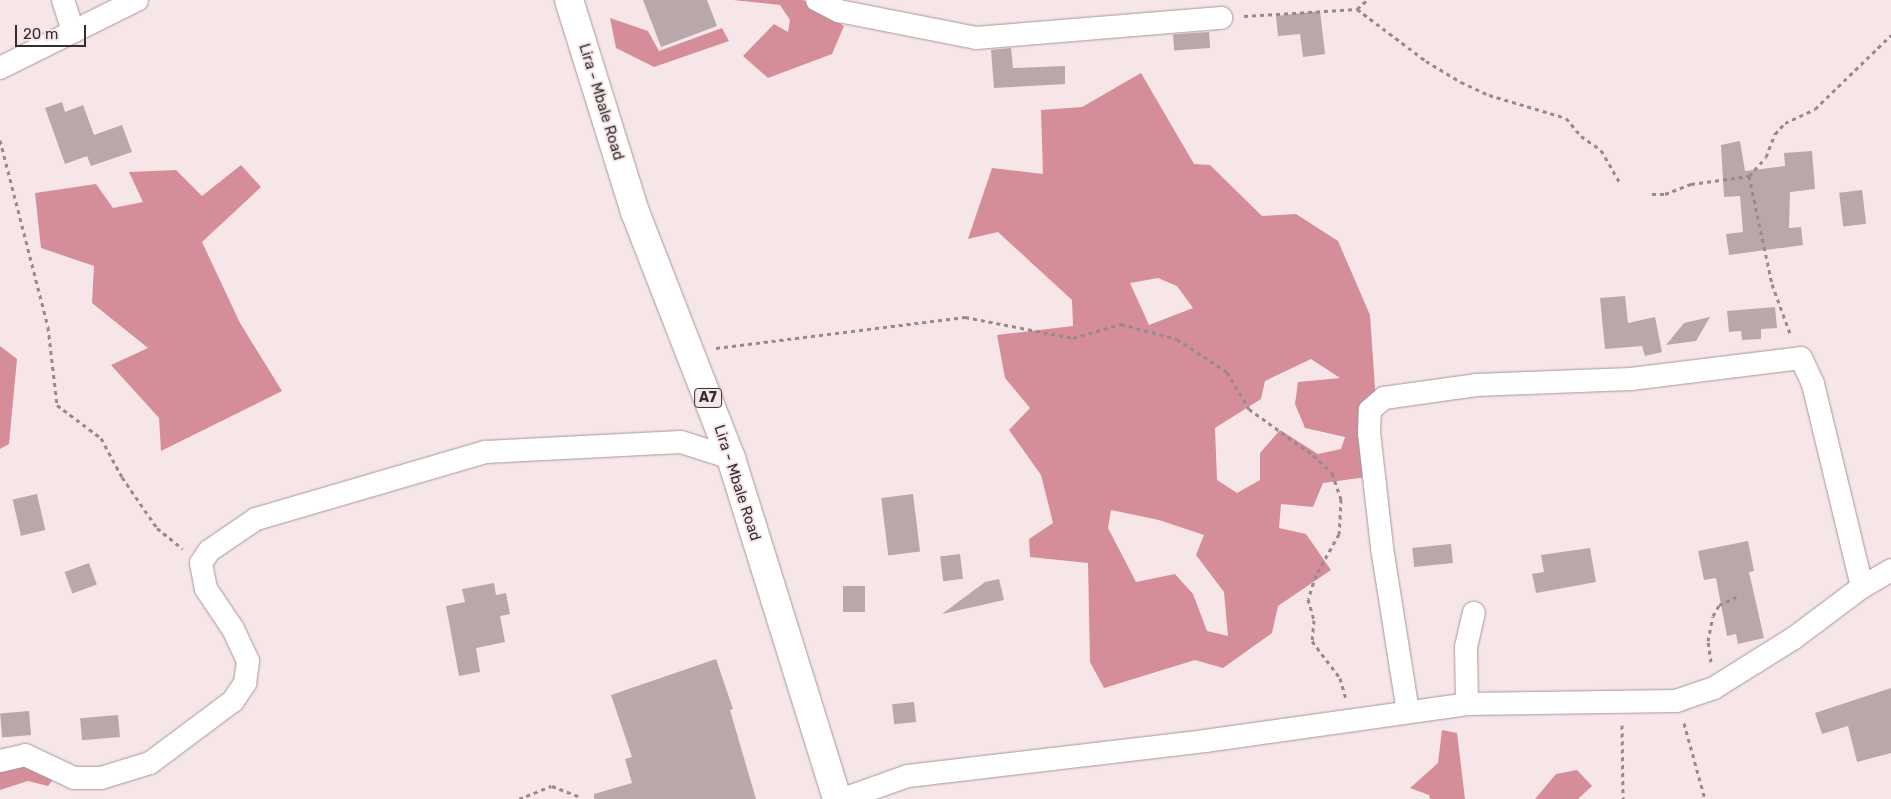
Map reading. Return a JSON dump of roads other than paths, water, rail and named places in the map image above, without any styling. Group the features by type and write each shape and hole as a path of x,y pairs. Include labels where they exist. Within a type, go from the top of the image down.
{"main road":[{"name":"Lira - Mbale Road","path":"569,0 635,212 731,458 837,799"}],"street":[{"path":"63,0 72,31"},
{"path":"0,68 137,0"},
{"path":"817,0 839,11 976,38 1221,18"},
{"path":"1408,712 1382,547 1369,433 1370,410 1378,401 1403,394 1450,388 1631,379 1801,358 1813,384 1862,587"},
{"path":"0,761 26,755 74,778 101,778 150,763 233,701 245,683 248,661 233,629 206,589 201,563 209,551 256,519 350,494 473,453 681,442 731,458"},
{"path":"844,799 908,776 1467,704 1579,700 1619,702 1676,701 1714,688 1794,638 1862,587 1891,570"},
{"path":"1467,704 1466,647 1474,613"}]}
